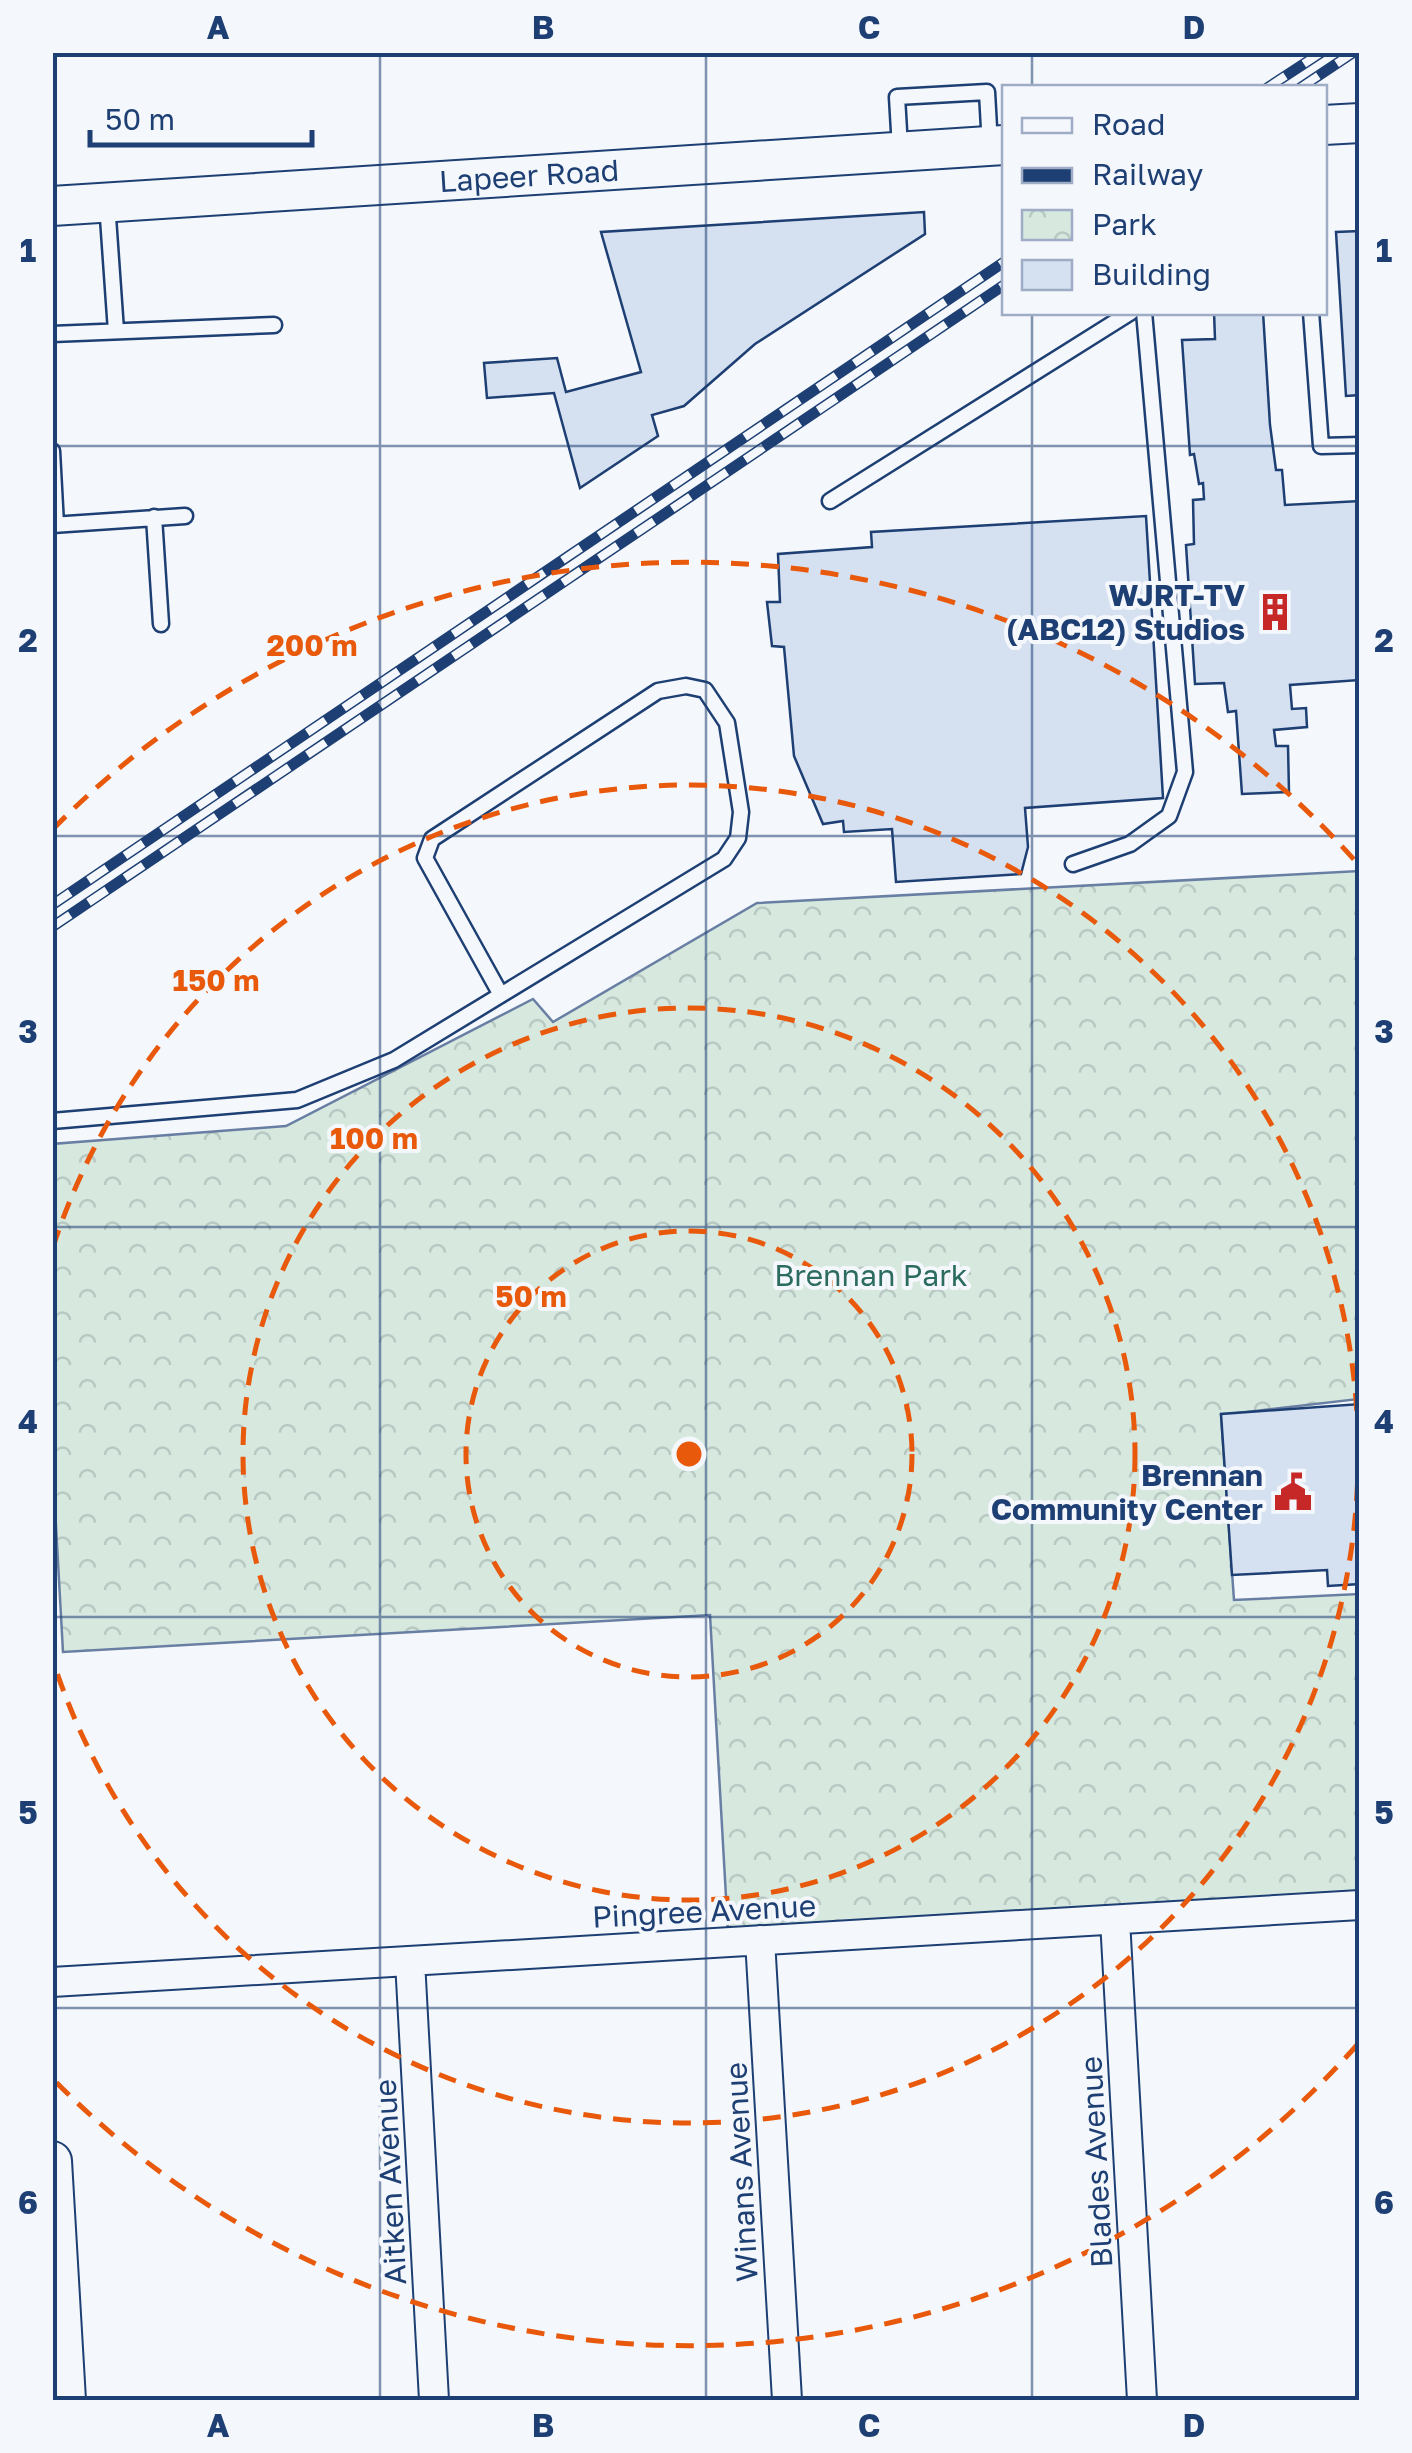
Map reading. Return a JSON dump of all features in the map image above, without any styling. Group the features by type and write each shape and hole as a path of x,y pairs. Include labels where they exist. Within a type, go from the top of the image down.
{"main road":[{"path":"1327,125 1360,123"},
{"name":"Lapeer Road","path":"52,206 997,146"},
{"path":"52,2162 66,2400"}],"street":[{"name":"Pingree Avenue","path":"52,1982 1360,1905"},
{"name":"Blades Avenue","path":"1114,1920 1142,2400"},
{"name":"Winans Avenue","path":"760,1940 787,2400"},
{"name":"Aitken Avenue","path":"410,1960 434,2400"}],"lane":[{"path":"900,152 898,98 915,96 987,92 997,146"},
{"path":"107,203 116,332"},
{"path":"830,501 1126,315"},
{"path":"1073,864 1130,844 1169,816 1186,772 1144,315"},
{"path":"1311,315 1321,446 1360,444"},
{"path":"52,334 274,325"},
{"path":"52,451 54,525 185,516"},
{"path":"154,518 161,624"},
{"path":"52,1121 297,1100 394,1060 502,996 724,859 738,838 741,812 726,724 705,690 686,686 658,691 432,839 425,858 502,996"}],"green space":[{"name":"Brennan Park","path":"1359,871 1359,1399 1221,1415 1234,1600 1359,1594 1359,1892 728,1932 710,1615 63,1652 52,1454 52,1144 286,1126 533,999 553,1022 757,903"}],"building":[{"path":"924,212 925,234 755,344 684,406 652,415 658,436 580,488 554,393 487,398 484,363 557,358 566,392 641,372 601,232"},
{"path":"1360,231 1360,395 1346,396 1336,232"},
{"name":"WJRT-TV (ABC12) Studios","path":"1214,315 1263,315 1270,425 1276,470 1282,470 1285,505 1360,501 1360,685 1359,680 1290,685 1292,709 1306,708 1307,727 1274,730 1276,746 1288,746 1289,792 1242,794 1236,711 1228,712 1224,683 1195,684 1186,545 1194,544 1193,500 1204,499 1194,454 1190,455 1182,340 1215,339"},
{"path":"1146,516 1163,798 1025,808 1028,847 1021,874 896,882 892,829 844,832 843,821 823,824 794,756 784,647 772,646 767,602 780,602 778,554 872,547 871,532"},
{"name":"Brennan Community Center","path":"1360,1404 1360,1584 1328,1586 1327,1570 1232,1575 1221,1414"}],"railway":[{"path":"1272,85 1322,52"},
{"path":"1304,85 1354,52"},
{"path":"52,905 1002,263"},
{"path":"52,927 1002,286"}],"place":[{"name":"WJRT-TV (ABC12) Studios","path":"1275,612"},
{"name":"Brennan Community Center","path":"1293,1492"}]}
